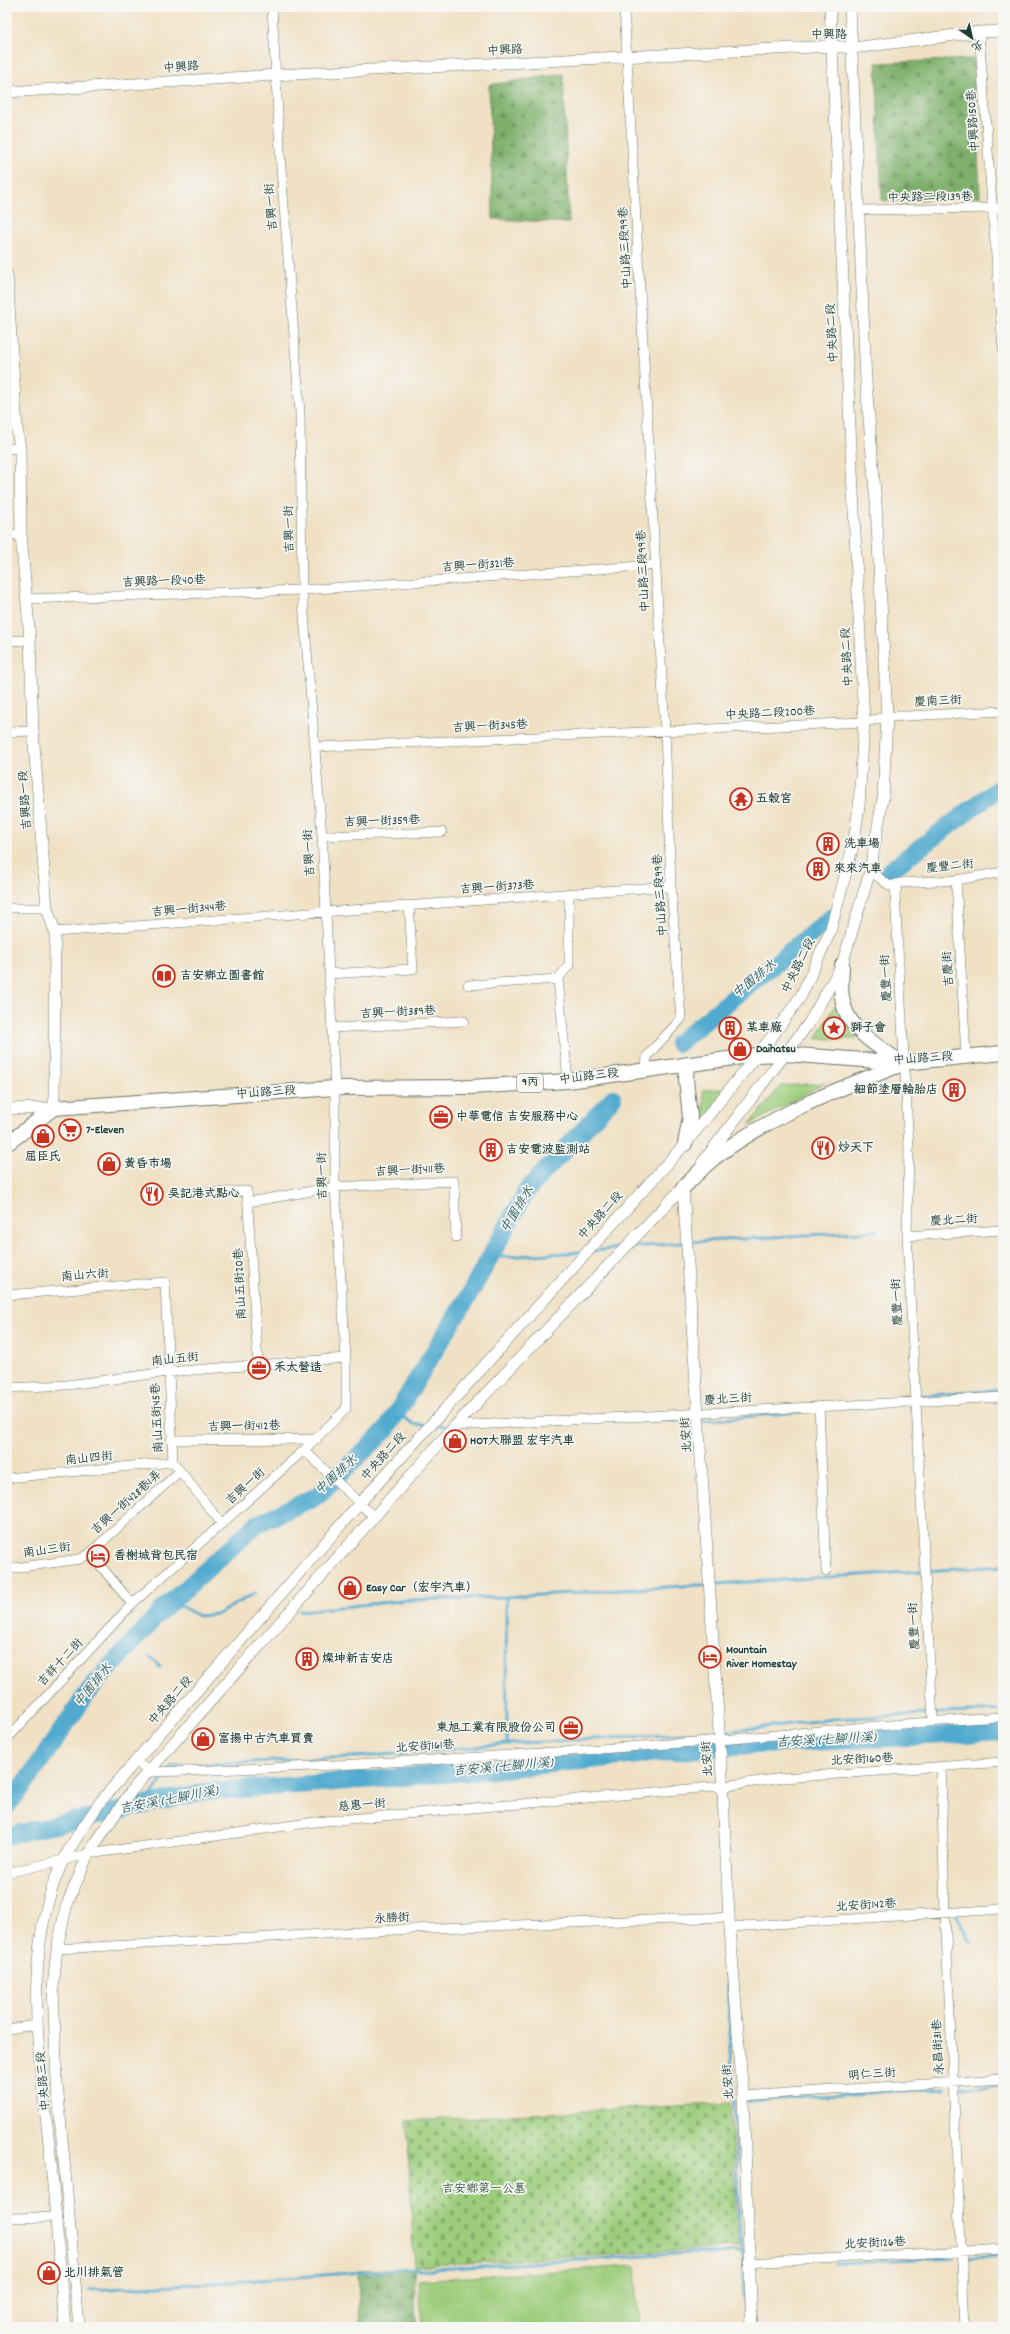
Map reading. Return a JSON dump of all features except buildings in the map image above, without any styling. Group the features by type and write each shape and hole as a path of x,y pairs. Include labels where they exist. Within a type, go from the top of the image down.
{"main road":[{"path":"842,965 842,997 849,1017 872,1044 903,1063"},
{"name":"中山路三段","path":"54,1108 334,1088 470,1087 568,1081 756,1055 784,1054 903,1063 1003,1052"},
{"path":"683,1188 713,1159 744,1137 818,1097 903,1063"},
{"path":"685,1144 690,1117 686,1079 687,1064"},
{"path":"7,1144 54,1108"}],"street":[{"name":"吉興一街","path":"132,1604 306,1452 346,1409 346,1358 335,1187 332,1028 324,911 322,836 318,795 316,747 302,590 300,413 272,7"},
{"name":"中山路三段99巷","path":"624,7 665,731 671,886 681,1019 647,1056 646,1070"},
{"name":"中央路二段","path":"70,1848 101,1802 359,1504 685,1144 771,1038 801,996 830,932 854,846 870,721 830,7"},
{"path":"136,1762 150,1772 455,1426 683,1188 809,1023 842,965 870,871 883,798 887,717 876,504 866,382 852,78 853,48 850,7"},
{"name":"中興路","path":"7,92 276,75 628,58 832,46 853,48 979,32 1003,31"},
{"name":"中興路150巷","path":"979,32 1003,348"},
{"name":"中央路二段139巷","path":"858,210 1003,208"},
{"name":"吉興路一段","path":"7,275 17,430 20,448 21,534 25,599 30,640 34,730 47,908 55,932 54,1108"},
{"path":"7,449 20,448"},
{"path":"7,535 21,534"},
{"name":"吉興一街321巷","path":"302,590 655,565"},
{"name":"吉興路一段40巷","path":"25,599 302,590"},
{"path":"7,641 30,640"},
{"name":"慶南三街","path":"870,721 887,717 1003,711"},
{"name":"中央路二段200巷","path":"665,731 870,721"},
{"path":"7,732 34,730"},
{"name":"吉興一街345巷","path":"316,747 665,731"},
{"name":"吉興一街359巷","path":"322,836 442,832"},
{"name":"慶豐二街","path":"870,871 890,886 899,883 956,880 1003,872"},
{"name":"吉慶街","path":"956,880 966,1056"},
{"name":"慶豐一街","path":"899,883 895,893 903,1063 909,1149 907,1236 914,1403 933,1720"},
{"name":"吉興一街373巷","path":"324,911 569,895 671,886"},
{"path":"468,985 558,978 569,965 569,895"},
{"path":"329,974 413,969 409,905"},
{"path":"7,908 47,908"},
{"name":"吉興一街344巷","path":"55,932 324,911"},
{"path":"558,978 568,1081"},
{"name":"吉興一街389巷","path":"332,1028 464,1021"},
{"path":"7,1108 54,1108"},
{"name":"吉興一街411巷","path":"335,1187 454,1181 456,1237"},
{"path":"208,1193 247,1190 248,1202 335,1187"},
{"name":"北安街","path":"683,1188 719,1740 723,1781 730,1922 743,2096 748,2263 752,2327"},
{"name":"南山五街20巷","path":"248,1202 258,1364"},
{"name":"慶北二街","path":"907,1236 1003,1230"},
{"name":"南山六街","path":"7,1296 165,1282"},
{"name":"南山五街45巷","path":"165,1282 168,1316 168,1372 173,1462"},
{"name":"南山五街","path":"7,1388 67,1385 168,1372 346,1358"},
{"name":"慶北三街","path":"455,1426 699,1415 819,1406 914,1403 1003,1397"},
{"path":"819,1406 826,1571"},
{"name":"吉興一街412巷","path":"171,1440 317,1439"},
{"path":"306,1452 374,1517"},
{"path":"173,1462 179,1472 222,1524"},
{"name":"南山四街","path":"7,1478 173,1462"},
{"name":"吉興一街428巷1弄","path":"90,1553 179,1472"},
{"path":"90,1553 132,1604"},
{"name":"南山三街","path":"7,1569 80,1558 90,1553"},
{"name":"吉祥十二街","path":"7,1739 132,1604"},
{"name":"北安街161巷","path":"150,1772 304,1768 719,1740 933,1720 1003,1717"},
{"name":"北安街160巷","path":"723,1781 908,1770 941,1766 1003,1762"},
{"name":"永昌街31巷","path":"941,1766 952,2081 965,2327"},
{"name":"中央路三段","path":"79,2327 54,2040 52,1987 57,1949 66,1907 88,1854 132,1790 150,1772"},
{"name":"慈惠一街","path":"7,1873 88,1854 315,1822 723,1781"},
{"name":"中央路三段","path":"65,2327 42,2087 37,2025 36,1986 38,1947 48,1900 64,1859 70,1848"},
{"name":"北安街142巷","path":"730,1922 945,1913 1003,1909"},
{"name":"永勝街","path":"57,1949 412,1929 730,1922"},
{"path":"7,2028 37,2025"},
{"name":"明仁三街","path":"743,2096 952,2081 1003,2079"},
{"path":"7,2218 55,2217"},
{"name":"北安街126巷","path":"748,2263 1003,2250"}],"green space":[{"path":"974,59 980,196 882,201 876,63"},
{"path":"563,74 569,223 493,219 489,85"},
{"path":"836,1004 857,1039 816,1039"},
{"path":"825,1083 749,1125 781,1086"},
{"path":"734,1088 704,1120 703,1090"},
{"name":"吉安鄉第一公墓","path":"730,2103 739,2247 414,2266 407,2121"},
{"path":"635,2266 639,2327 422,2327 419,2280"},
{"path":"414,2268 416,2327 360,2327 358,2270"}],"waterway":[{"name":"中園排水","path":"889,871 1003,785"},
{"name":"中園排水","path":"678,1043 832,917"},
{"name":"中園排水","path":"7,1806 21,1789 91,1688 162,1610 257,1524 317,1496 386,1430 469,1295 527,1190 613,1098"},
{"path":"689,1242 877,1231"},
{"path":"631,1247 683,1243"},
{"path":"594,1251 620,1248"},
{"path":"493,1252 501,1257 582,1252"},
{"path":"917,1396 1003,1390"},
{"path":"701,1421 797,1412"},
{"path":"397,1413 414,1424 426,1425"},
{"path":"647,1420 695,1421"},
{"path":"433,1425 450,1427"},
{"path":"300,1611 411,1600 506,1597 1003,1566"},
{"path":"162,1610 181,1606 198,1616 218,1614 255,1593"},
{"path":"506,1597 507,1744"},
{"path":"149,1656 160,1667"},
{"path":"722,1732 833,1719 1003,1710"},
{"path":"145,1804 172,1766 372,1756 507,1744 716,1732"},
{"name":"吉安溪 (七腳川溪)","path":"7,1836 202,1792 482,1771 718,1747 1003,1732"},
{"path":"717,1792 718,1802"},
{"path":"956,1913 969,1941 972,1941"},
{"path":"725,1941 746,2327"},
{"path":"961,2087 1003,2085"},
{"path":"748,2101 945,2088"},
{"path":"89,2290 246,2281 414,2268 419,2270 691,2253 741,2252"},
{"path":"967,2257 1003,2255"},
{"path":"835,2263 955,2257"}],"place":[{"name":"五榖宮","path":"741,799"},
{"name":"洗車場","path":"828,844"},
{"name":"來來汽車","path":"818,869"},
{"name":"吉安鄉立圖書館","path":"164,976"},
{"name":"某車廠","path":"730,1028"},
{"name":"獅子會","path":"834,1028"},
{"name":"Daihatsu","path":"740,1049"},
{"name":"細節塗層輪胎店","path":"954,1090"},
{"name":"中華電信 吉安服務中心","path":"441,1117"},
{"name":"7-Eleven","path":"70,1130"},
{"name":"屈臣氏","path":"43,1136"},
{"name":"炒天下","path":"823,1148"},
{"name":"吉安電波監測站","path":"491,1150"},
{"name":"黃昏市場","path":"109,1164"},
{"name":"吳記港式點心","path":"152,1194"},
{"name":"禾太營造","path":"259,1368"},
{"name":"HOT大聯盟 宏宇汽車","path":"455,1441"},
{"name":"香榭城背包民宿","path":"98,1556"},
{"name":"Easy Car（宏宇汽車）","path":"350,1588"},
{"name":"Mountain River Homestay","path":"710,1657"},
{"name":"燦坤新吉安店","path":"307,1659"},
{"name":"東旭工業有限股份公司","path":"571,1728"},
{"name":"富揚中古汽車買賣","path":"203,1739"},
{"name":"北川排氣管","path":"49,2273"}]}
